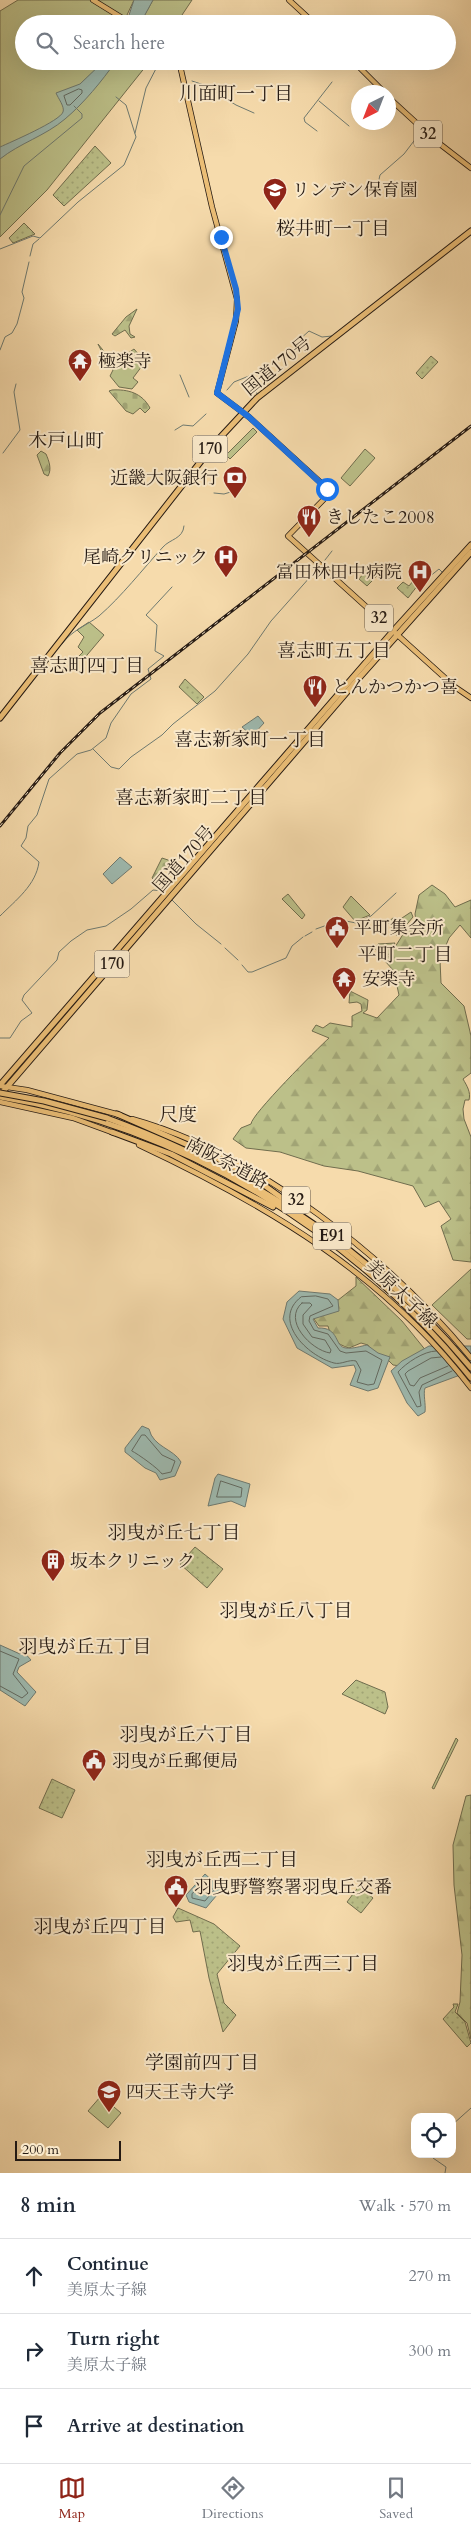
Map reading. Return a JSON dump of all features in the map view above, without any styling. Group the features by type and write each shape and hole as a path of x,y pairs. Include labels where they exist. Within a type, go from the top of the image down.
{"highway":[{"name":"国道170号","path":"0,718 216,442 243,412 257,398 471,231"},
{"name":"国道170号","path":"0,1095 2,1086 471,545"},
{"name":"国道170号","path":"396,632 471,552"},
{"name":"南阪奈道路","path":"0,1095 44,1101 107,1118 211,1164 295,1210 386,1279 471,1368"},
{"path":"117,1114 213,1156 246,1174 291,1203 295,1210"},
{"path":"112,1132 171,1154 306,1224"},
{"name":"南阪奈道路","path":"211,1164 306,1224 381,1283 436,1332 471,1378"}],"main road":[{"path":"93,0 117,15"},
{"path":"289,0 305,15"},
{"name":"32","path":"181,70 212,207 237,299 234,330 217,393 243,412 331,492 288,536 308,552 354,598 396,632 455,687 471,698"},
{"path":"362,70 377,85"},
{"name":"32","path":"396,104 436,141 471,168"},
{"name":"美原太子線","path":"2,1086 27,1090 155,1125 236,1161 352,1240 446,1330 471,1358"},
{"name":"美原太子線","path":"0,1102 73,1118 112,1132 200,1173 318,1242 360,1273 428,1338 471,1388"}],"green space":[{"path":"18,0 134,0 127,15 15,15 15,70 143,70 47,190 0,237 0,11"},
{"path":"153,0 192,0 182,15 145,15"},
{"path":"95,146 111,163 64,206 53,195"},
{"path":"24,223 35,234 13,243 9,238"},
{"path":"137,309 129,326 130,334 135,337 131,338 125,330 115,336 112,334 126,317"},
{"path":"98,344 111,360 114,360 117,356 121,358 134,349 145,362 133,378 138,382 132,389 119,387 110,376 113,370 100,355 102,352"},
{"path":"431,356 438,362 422,379 416,373"},
{"path":"124,390 139,395 150,408 145,413 140,408 133,414 126,411 109,391"},
{"path":"253,428 257,432 230,459 226,455"},
{"path":"365,449 375,458 350,486 341,478"},
{"path":"41,451 46,454 49,462 50,471 48,476 44,474 37,455"},
{"path":"368,568 377,576 367,586 359,579"},
{"path":"414,574 421,581 408,598 397,588 403,582 409,586 413,581 410,579"},
{"path":"89,622 104,635 82,661 78,657 83,652 78,647 84,637 77,630"},
{"path":"185,679 204,697 197,704 179,687"},
{"path":"162,858 171,861 156,882 152,878"},
{"path":"432,885 445,894 455,907 471,900 471,938 460,925 449,938 440,960 441,983 464,1006 471,1036 471,1073 463,1079 468,1089 469,1100 465,1100 463,1109 464,1119 471,1137 471,1262 453,1260 441,1226 451,1219 439,1201 425,1207 413,1186 358,1171 324,1166 280,1152 246,1148 233,1139 241,1128 251,1124 262,1108 329,1038 312,1031 316,1025 323,1028 330,1023 352,1027 352,1016 362,1011 361,1004 357,1002 349,1003 350,991 368,1000 367,1010 363,1013 377,1018 399,995 397,986 401,979 385,961 407,928 414,930 417,928 415,914 419,895"},
{"path":"288,894 305,915 302,919 282,899"},
{"path":"351,896 370,915 355,921 343,907"},
{"path":"411,912 413,917 397,936 388,922 393,918 399,920"},
{"path":"395,943 389,954 384,958 374,948 378,944"},
{"path":"471,1269 471,1339 467,1339 432,1305"},
{"path":"356,1277 402,1321 427,1352 401,1366 393,1365 386,1358 374,1353 368,1345 361,1343 349,1348 341,1345 333,1337 328,1326 319,1326 314,1319 356,1286"},
{"path":"195,1547 223,1569 207,1588 180,1564"},
{"path":"356,1680 385,1692 388,1707 385,1714 342,1694"},
{"path":"456,1738 458,1740 434,1789 432,1788"},
{"path":"52,1779 75,1790 62,1818 39,1808"},
{"path":"471,1795 471,2039 467,2023 457,2013 460,2002 462,1955 454,1885 453,1845 466,1796"},
{"path":"359,1886 373,1898 361,1913 347,1902"},
{"path":"178,1908 214,1924 240,1946 217,1974 224,2003 236,2015 223,2032 209,1978 200,1931 193,1932 190,1920 176,1922 173,1917"},
{"path":"453,2004 458,2004 455,2012 465,2022 471,2043 467,2047 443,2019 454,2007"},
{"path":"101,2096 121,2113 108,2128 88,2111"}],"water":[{"path":"134,0 153,0 145,15 129,15"},
{"path":"95,70 109,70 72,113 57,125 0,159 0,147 60,116 63,108 56,93 80,84"},
{"path":"258,716 264,723 252,736 242,727"},
{"path":"120,857 132,867 112,884 103,874"},
{"path":"299,1291 330,1294 338,1300 339,1311 313,1319 318,1328 330,1331 342,1347 351,1348 367,1345 378,1353 390,1357 378,1388 368,1391 350,1385 356,1370 354,1365 332,1368 297,1348 283,1319 287,1302"},
{"path":"429,1346 471,1346 471,1371 425,1388 425,1412 418,1416 407,1403 391,1371 402,1361"},
{"path":"142,1426 149,1429 155,1440 174,1454 181,1462 175,1476 160,1480 156,1473 145,1468 125,1452 125,1448"},
{"path":"218,1474 250,1484 245,1507 231,1501 208,1506 215,1478"},
{"path":"0,1645 20,1654 23,1651 31,1660 19,1667 17,1672 36,1692 25,1706 0,1690"},
{"path":"205,1874 222,1889 206,1908 189,1902 186,1895"}],"waterway":[{"path":"135,133 146,88 155,70"},
{"path":"192,81 204,85 236,105 254,113"},
{"path":"317,131 305,122 304,118 332,82"},
{"path":"0,249 33,236 40,238 78,202 124,165 136,137 126,105 116,97"},
{"path":"319,101 349,126"},
{"path":"0,215 24,166 82,118 82,114 74,106"},
{"path":"375,197 380,175 404,154 420,133"},
{"path":"30,256 33,244 39,239"},
{"path":"0,350 5,337 12,333 17,324 24,298 22,292 29,262"},
{"path":"299,340 309,331 322,337 332,336"},
{"path":"180,375 189,397"},
{"path":"227,390 234,382 249,376"},
{"path":"252,377 257,394"},
{"path":"3,453 20,430 14,392 16,384"},
{"path":"175,430 183,425 193,426 206,414"},
{"path":"214,493 224,494 234,491"},
{"path":"62,644 70,635 99,616 163,547 181,534 184,526"},
{"path":"325,560 332,551"},
{"path":"93,749 111,767 119,769 131,757 162,735 215,691 248,654 271,621 319,567"},
{"path":"429,577 439,569 442,572"},
{"path":"0,916 30,885 37,870 39,862 21,846 26,838 28,826 37,815 49,779 77,754 91,750 106,738 111,723 131,694 151,679 148,669 164,656 155,651 157,625 146,615 172,587"},
{"path":"0,1038 10,1038 21,1021 32,1013 22,1000 24,995 57,960 59,952 71,941 87,930 106,926 131,909 153,890 163,891"},
{"path":"316,929 341,920 356,923 371,916 396,893"},
{"path":"172,900 196,924 221,944"},
{"path":"305,936 312,932"},
{"path":"242,965 248,972 252,972 286,958 292,946 303,937"},
{"path":"225,948 238,960"},
{"path":"456,2121 471,2108"},
{"path":"433,2158 446,2167 445,2173"}],"railway":[{"path":"0,826 60,753 100,713 471,426"}],"place":[{"name":"リンデン保育園","path":"275,211"},
{"name":"極楽寺","path":"80,382"},
{"name":"近畿大阪銀行","path":"235,499"},
{"name":"きしたこ2008","path":"309,538"},
{"name":"尾崎クリニック","path":"226,578"},
{"name":"富田林田中病院","path":"420,593"},
{"name":"とんかつかつ喜","path":"315,708"},
{"name":"平町集会所","path":"337,949"},
{"name":"安楽寺","path":"344,1000"},
{"name":"坂本クリニック","path":"53,1582"},
{"name":"羽曳が丘郵便局","path":"94,1782"},
{"name":"羽曳野警察署羽曳丘交番","path":"176,1908"},
{"name":"四天王寺大学","path":"109,2113"}],"district":[{"name":"川面町一丁目","path":"236,94"},
{"name":"桜井町一丁目","path":"333,229"},
{"name":"木戸山町","path":"66,441"},
{"name":"喜志町五丁目","path":"334,651"},
{"name":"喜志町四丁目","path":"87,666"},
{"name":"喜志新家町一丁目","path":"250,740"},
{"name":"喜志新家町二丁目","path":"191,798"},
{"name":"平町二丁目","path":"405,955"},
{"name":"尺度","path":"178,1115"},
{"name":"羽曳が丘七丁目","path":"174,1533"},
{"name":"羽曳が丘八丁目","path":"286,1611"},
{"name":"羽曳が丘五丁目","path":"85,1647"},
{"name":"羽曳が丘六丁目","path":"186,1735"},
{"name":"羽曳が丘西二丁目","path":"222,1860"},
{"name":"羽曳が丘四丁目","path":"100,1927"},
{"name":"羽曳が丘西三丁目","path":"303,1964"},
{"name":"学園前四丁目","path":"202,2063"}],"route":[{"path":"221,237 236,289 238,309 217,393 249,417 327,489"}]}
